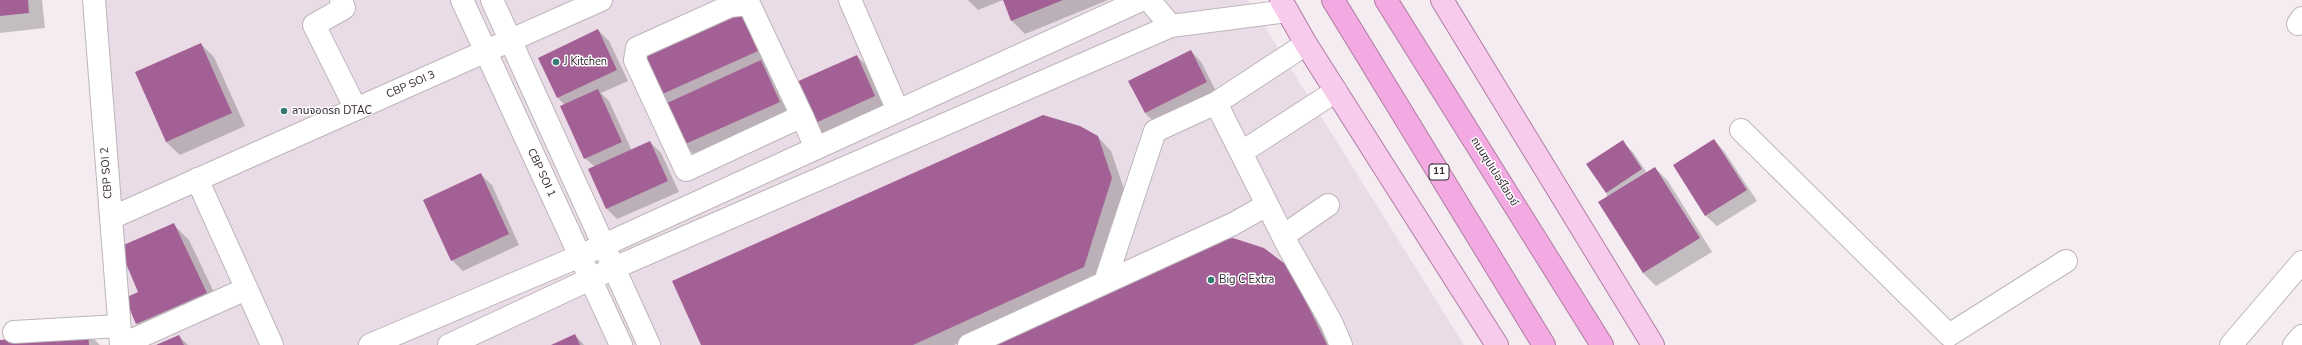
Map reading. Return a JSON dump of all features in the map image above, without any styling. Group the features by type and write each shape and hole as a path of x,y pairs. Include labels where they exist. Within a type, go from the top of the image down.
{"highway":[{"name":"11","path":"1333,0 1544,345"},
{"name":"ถนนซุปเปอร์ไฮเวย์","path":"1386,0 1602,342"}],"main road":[{"path":"1442,0 1653,345"},
{"path":"1284,6 1306,44 1497,345"}],"street":[{"name":"CBP SOI 2","path":"94,0 120,339"},
{"path":"341,0 344,8 314,24 356,110"},
{"name":"CBP SOI 1","path":"462,0 621,345"},
{"path":"492,0 650,345"},
{"name":"CBP SOI 3","path":"111,218 601,0"},
{"path":"850,0 898,111"},
{"path":"370,345 580,256 1141,0"},
{"path":"1149,0 1171,26"},
{"path":"802,116 686,170 635,60 637,48 730,6 749,4 802,116 816,148"},
{"path":"449,345 478,339 614,268 1171,26 1284,6"},
{"path":"1105,282 1155,131 1216,103 1306,44"},
{"path":"1242,152 1336,91"},
{"path":"1216,103 1283,236 1331,322 1341,345"},
{"path":"1741,130 1947,342 2066,261"},
{"path":"197,179 272,345"},
{"path":"969,345 1233,224 1267,204"},
{"path":"1283,236 1328,205"},
{"path":"2231,345 2302,262"},
{"path":"14,332 120,339 246,288"},
{"path":"2294,345 2302,336"}],"shaded area":[{"path":"87,0 1248,0 1464,345 111,345"}],"building":[{"path":"0,0 28,0 29,13 0,16"},
{"path":"1003,0 1063,0 1011,21"},
{"path":"739,10 758,51 658,96 640,55"},
{"path":"598,29 617,70 557,98 538,58"},
{"path":"201,43 232,113 166,142 135,72"},
{"path":"1191,50 1207,82 1145,113 1128,81"},
{"path":"857,55 875,96 813,124 794,83"},
{"path":"761,60 780,102 683,145 665,104"},
{"path":"598,89 622,142 584,159 560,106"},
{"path":"1043,115 1080,126 1098,136 1112,178 1084,267 913,345 701,345 672,281"},
{"path":"1714,139 1747,190 1705,216 1673,165"},
{"path":"1623,140 1642,169 1606,193 1586,164"},
{"path":"650,141 668,181 606,209 588,169"},
{"path":"1655,167 1700,238 1643,273 1598,202"},
{"path":"481,173 509,234 451,261 423,200"},
{"path":"174,223 207,293 136,324 125,298 138,292 119,247"},
{"name":"Big C Extra","path":"1233,238 1264,248 1289,267 1327,345 989,345 1202,244"},
{"path":"88,332 89,345 0,345 0,340"},
{"path":"575,334 580,345 551,345"},
{"path":"179,335 184,345 156,345"}],"place":[{"name":"J Kitchen","path":"556,62"},
{"name":"ลานจอดรถ DTAC","path":"284,111"},
{"name":"Big C Extra","path":"1211,280"}]}
